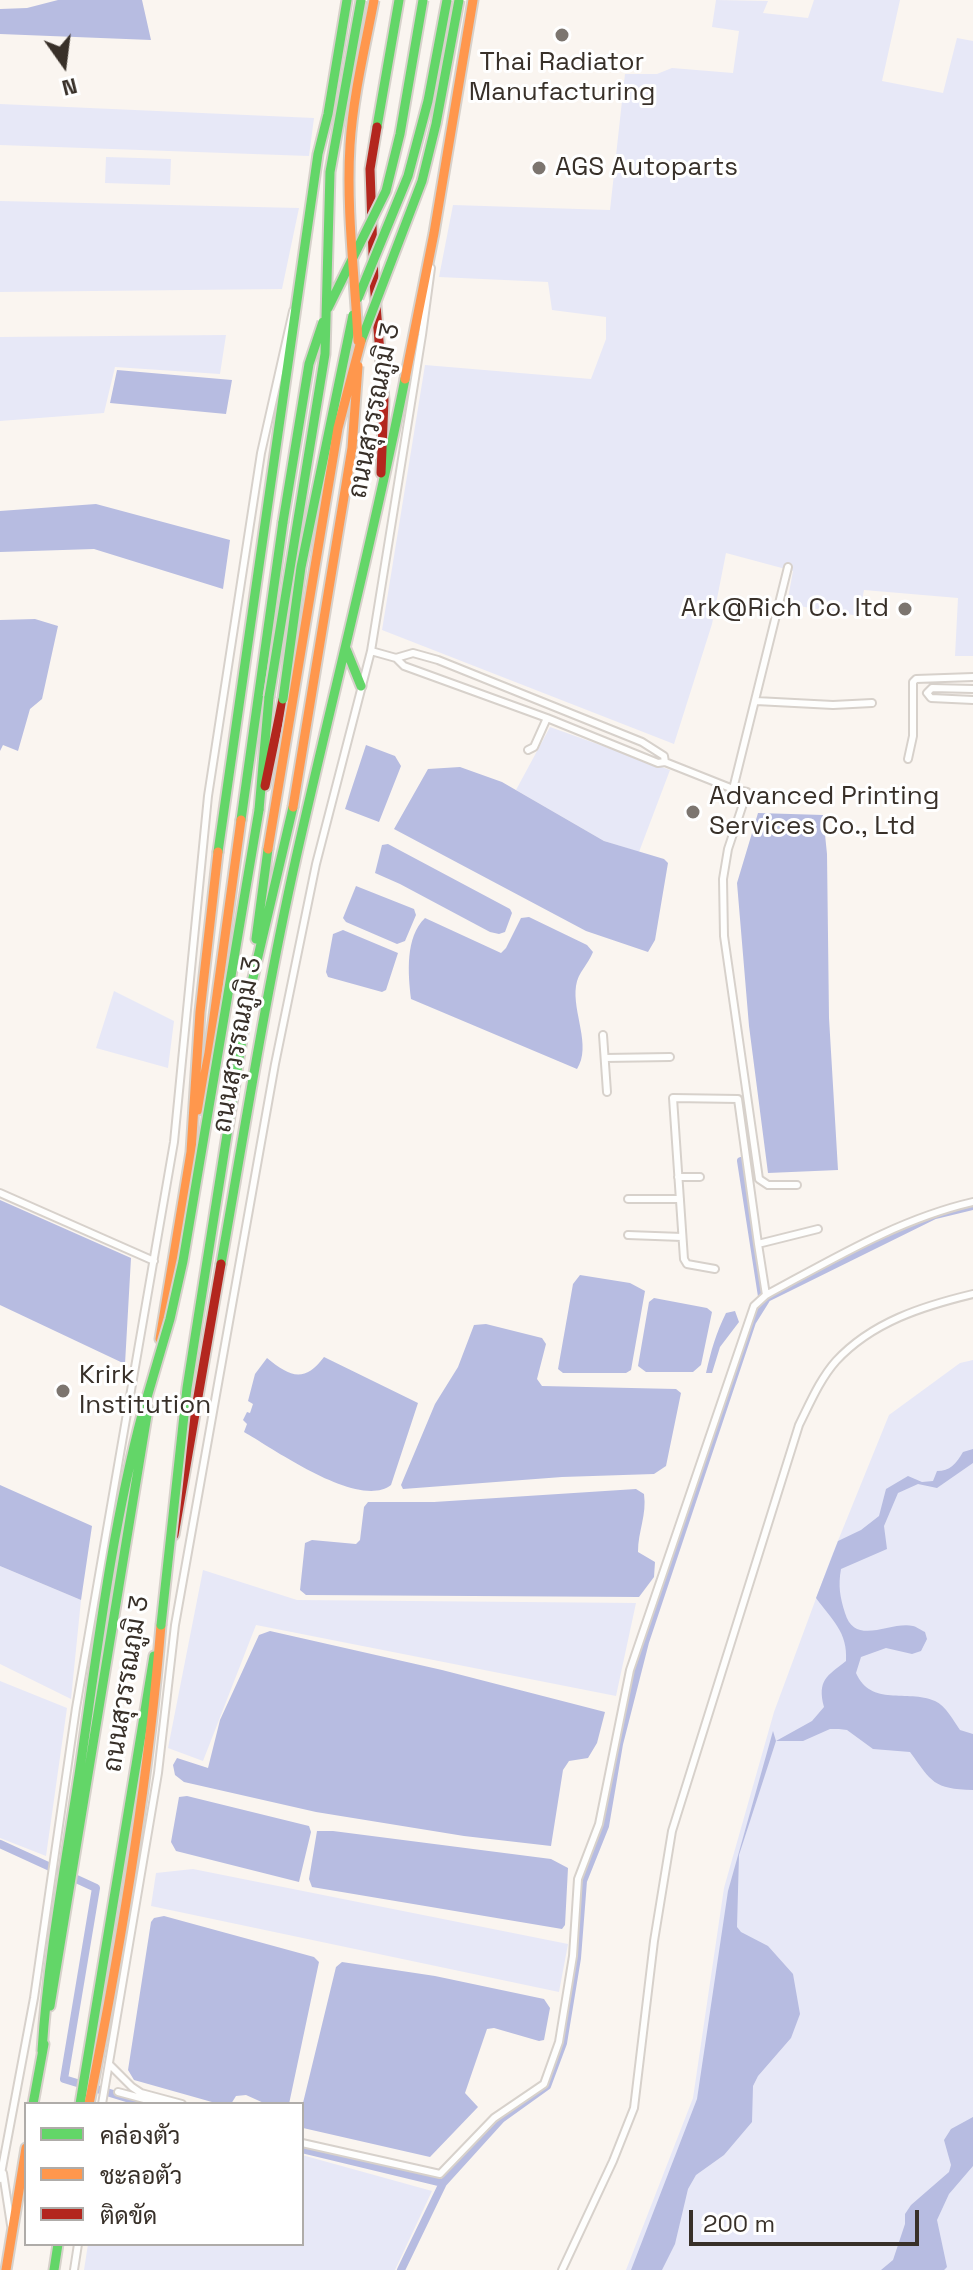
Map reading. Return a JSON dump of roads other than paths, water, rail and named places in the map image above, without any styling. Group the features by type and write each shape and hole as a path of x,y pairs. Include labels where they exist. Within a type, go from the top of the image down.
{"main road":[{"name":"ถนนสุวรรณภูมิ 3","path":"69,1860 191,1152 212,892 316,169 347,0"},
{"path":"259,810 269,697 325,354 332,159 361,0"},
{"path":"249,995 293,807 352,448 358,387 358,338 352,258 350,146 374,0"},
{"path":"191,1152 209,1053 283,522 309,364 325,315 386,191 400,134 423,0"},
{"path":"33,2102 121,1498 183,1261 259,810 276,741 301,567 345,347 358,299 399,203 415,152 447,0"},
{"path":"87,2098 90,2071 111,1996 154,1712 169,1532 193,1351 249,995 268,849 338,428 360,345 422,181 459,0"},
{"name":"ถนนสุวรรณภูมิ 3","path":"90,2071 163,1602 270,983 379,508 434,233 473,0"},
{"path":"379,508 384,400 374,282 370,169 398,4"},
{"path":"346,649 361,686"},
{"path":"6,2270 24,2160"},
{"path":"54,2270 58,2246"}],"street":[{"path":"102,2102 158,1773 175,1625 275,1064 316,864 371,651 422,335 434,233"},
{"path":"0,2179 34,1998 76,1708 174,1142 187,1033 201,859 233,629 261,453 305,257"},
{"path":"733,789 788,567"},
{"path":"371,651 396,658 404,666 547,718 658,763 665,762 747,792 728,849 723,879 724,936 759,1179 768,1185 797,1185"},
{"path":"396,658 413,653 438,660 642,742 664,756 665,762"},
{"path":"908,759 913,736 913,682 916,679 973,677"},
{"path":"973,689 932,688 927,693 931,698 973,700"},
{"path":"756,701 833,705 872,703"},
{"path":"528,750 533,749 547,718"},
{"path":"603,1035 607,1092"},
{"path":"605,1058 670,1057"},
{"path":"715,1269 687,1264 682,1237 673,1098 738,1099 765,1296"},
{"path":"678,1177 700,1177"},
{"path":"0,1193 154,1261"},
{"path":"628,1199 680,1199"},
{"path":"304,2143 440,2174 494,2118 544,2084 561,2028 573,1956 578,1879 599,1824 630,1670 754,1306 765,1296 865,1243 934,1211 973,1202"},
{"path":"758,1244 818,1229"},
{"path":"628,1235 682,1237"},
{"path":"562,2270 634,2108 654,1941 672,1831 799,1425 836,1361 863,1338 893,1320 928,1305 973,1294"},
{"path":"109,2064 141,2093 175,2102"},
{"path":"118,2092 156,2102"},
{"path":"2,2167 12,2232"},
{"path":"74,2270 78,2246"}],"water":[{"path":"58,0 142,0 151,40 0,34 0,9 27,8"},
{"path":"117,370 232,380 226,414 110,403"},
{"path":"96,504 230,540 223,589 94,549 0,552 0,511"},
{"path":"35,619 58,626 42,699 30,709 18,751 3,745 0,751 0,620"},
{"path":"366,745 395,756 401,766 379,822 345,809"},
{"path":"460,767 502,782 604,841 664,859 668,863 655,940 648,952 586,931 394,829 428,769"},
{"path":"758,813 823,815 827,854 829,1018 838,1170 768,1173 749,1026 737,883"},
{"path":"388,844 510,909 512,913 505,932 490,932 375,873 382,845"},
{"path":"356,886 414,909 416,915 405,941 397,944 346,922 343,918"},
{"path":"529,917 587,945 593,952 576,986 583,1050 577,1069 411,999 411,945 425,918 501,953 521,918"},
{"path":"343,930 398,953 386,990 382,992 328,977 326,972 333,934"},
{"path":"0,1200 131,1258 125,1364 0,1305"},
{"path":"580,1275 630,1283 645,1291 631,1370 626,1373 563,1373 558,1369 573,1284"},
{"path":"654,1298 707,1308 712,1312 701,1365 693,1372 646,1372 638,1366 649,1302"},
{"path":"735,1311 739,1322 720,1347 712,1373 706,1373 722,1320 726,1313"},
{"path":"486,1324 542,1338 546,1344 537,1379 542,1386 676,1389 681,1393 666,1466 654,1474 562,1477 403,1489 401,1485 435,1404 458,1367 474,1325"},
{"path":"324,1357 418,1403 391,1485 377,1491 338,1484 295,1463 244,1432 247,1424 243,1420 253,1404 248,1401 255,1374 267,1358 289,1373 303,1374 317,1366"},
{"path":"973,1449 973,1463 937,1488 918,1484 898,1493 884,1526 887,1549 841,1569 840,1586 845,1613 857,1629 865,1631 904,1625 925,1632 927,1639 921,1651 912,1654 886,1648 861,1657 856,1673 871,1690 880,1694 924,1698 939,1703 960,1730 973,1734 973,1790 941,1785 929,1777 910,1752 873,1749 847,1730 830,1729 803,1741 776,1741 812,1721 824,1707 822,1691 825,1680 846,1661 842,1634 816,1598 838,1541 861,1530 879,1516 886,1489 908,1476 922,1482 933,1481 937,1471 949,1468 963,1452"},
{"path":"0,1485 92,1526 81,1600 0,1566"},
{"path":"636,1489 644,1494 645,1502 638,1552 655,1562 654,1577 639,1597 306,1595 300,1590 305,1543 312,1540 356,1544 360,1540 364,1507 368,1502 434,1502"},
{"path":"270,1631 442,1670 605,1712 597,1743 588,1758 569,1761 563,1770 551,1846 464,1836 316,1812 184,1782 175,1775 173,1765 177,1758 208,1768 220,1720 259,1635"},
{"path":"773,1731 776,1741 739,1855 737,1927 768,1946 793,1974 800,2014 791,2038 753,2086 752,2122 724,2155 696,2175 688,2189 675,2244 662,2270 631,2270 697,2099 728,1891"},
{"path":"187,1796 309,1826 311,1832 299,1882 176,1851 171,1842 179,1797"},
{"path":"317,1831 551,1859 568,1868 565,1925 562,1929 312,1887 309,1879"},
{"path":"164,1916 314,1957 319,1962 289,2102 262,2102 246,2095 236,2096 232,2102 212,2102 134,2080 128,2070 154,1918"},
{"path":"342,1962 435,1976 544,1999 550,2008 544,2040 487,2029 465,2093 478,2107 430,2157 304,2128 303,2102 336,1967"},
{"path":"973,2117 973,2166 949,2194 937,2220 947,2267 944,2270 881,2270 893,2260 905,2224 905,2214 911,2205 949,2172 951,2165 944,2140 951,2129"}],"waterway":[{"path":"741,1161 763,1303"},
{"path":"401,2270 443,2183 501,2119 547,2086 563,2043 577,1958 583,1881 605,1826 619,1744 645,1642 752,1322 767,1298 935,1215 973,1206"},
{"path":"0,1844 96,1888 64,2079 139,2102"},
{"path":"304,2149 443,2183"}],"place":[{"name":"Thai Radiator Manufacturing","path":"562,35"},
{"name":"AGS Autoparts","path":"539,168"},
{"name":"Ark@Rich Co. ltd","path":"905,609"},
{"name":"Advanced Printing Services Co., Ltd","path":"693,812"},
{"name":"Krirk Institution","path":"63,1391"}]}
